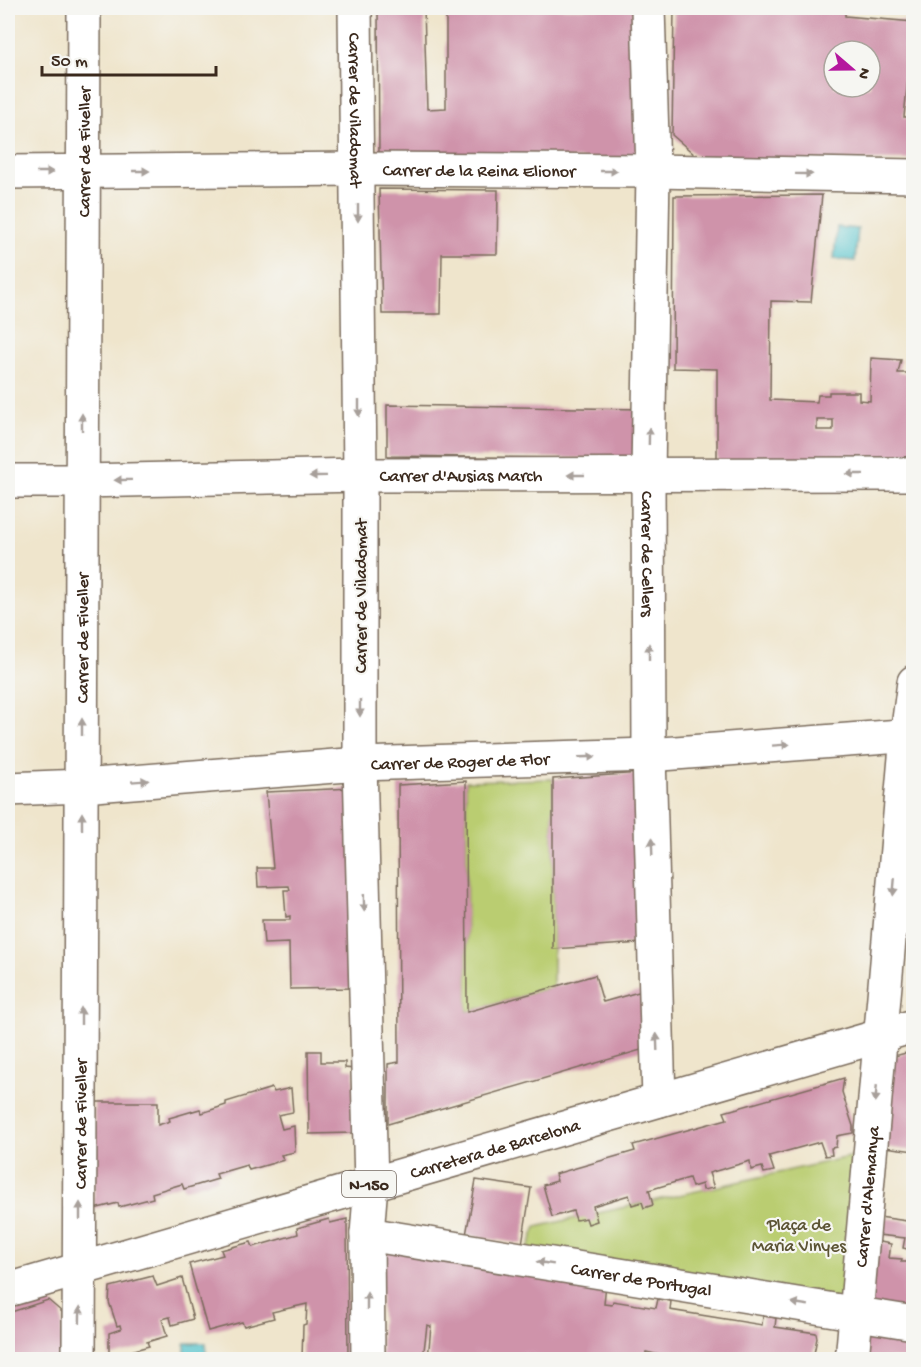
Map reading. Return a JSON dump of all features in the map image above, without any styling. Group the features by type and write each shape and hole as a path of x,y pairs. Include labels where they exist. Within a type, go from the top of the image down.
{"street":[{"name":"Carrer de Fiveller","path":"79,1359 84,8"},
{"name":"Carrer de Viladomat","path":"355,8 358,170 360,764 371,1184 367,1234 368,1359"},
{"name":"Carrer de Cellers","path":"648,8 653,171 648,474 649,755 659,1100"},
{"name":"Carrer de la Reina Elionor","path":"8,172 653,171 914,176"},
{"name":"Carrer d'Ausias March","path":"8,481 360,475 914,474"},
{"name":"Carrer d'Alemanya","path":"852,1359 914,682"},
{"name":"Carrer de Roger de Flor","path":"8,789 82,786 360,764 649,755 910,735"},
{"name":"Carretera de Barcelona","path":"8,1290 914,1026"},
{"name":"Carrer de Portugal","path":"367,1234 914,1323"}],"green space":[{"path":"553,779 553,987 467,1012 466,781"},
{"name":"Plaça de Maria Vinyes","path":"871,1152 857,1309 524,1259 536,1227"}],"water":[{"path":"837,227 858,229 855,261 834,259"},
{"path":"185,1343 206,1343 206,1359 185,1359"}],"building":[{"path":"378,8 424,8 427,109 446,108 446,8 640,8 642,159 379,158"},
{"path":"674,8 845,8 845,16 914,22 914,69 909,68 904,117 914,117 914,160 702,161 672,135"},
{"path":"379,189 498,190 497,254 442,254 441,314 382,314"},
{"path":"822,195 811,302 771,301 770,400 817,402 818,395 829,395 829,392 859,392 859,400 870,401 871,358 901,360 898,373 908,373 909,358 914,358 914,462 717,462 717,369 673,368 674,196","holes":["817,420 833,420 833,430 817,430"]},
{"path":"387,405 641,409 640,459 387,456"},
{"path":"641,773 641,943 553,949 553,779"},
{"path":"466,781 467,1012 595,975 603,1002 642,991 641,1050 388,1124 388,1064 399,1062 398,785"},
{"path":"353,788 353,988 290,989 289,943 264,944 262,920 290,920 290,916 286,917 284,890 290,890 289,886 258,887 257,868 273,868 266,792"},
{"path":"308,1051 321,1051 321,1062 345,1062 345,1068 354,1069 353,1133 309,1134"},
{"path":"914,1051 914,1151 885,1147 894,1056"},
{"path":"844,1078 842,1092 853,1126 853,1133 837,1136 836,1147 831,1148 832,1155 825,1156 820,1142 769,1156 774,1171 764,1173 762,1167 751,1170 750,1161 709,1173 714,1188 703,1190 702,1184 692,1187 689,1178 649,1190 653,1205 644,1208 642,1202 632,1205 629,1195 593,1206 597,1221 588,1224 586,1218 576,1220 573,1211 552,1217 543,1185 557,1181 555,1174 635,1151 633,1145 727,1119 724,1112"},
{"path":"272,1088 274,1092 291,1088 293,1112 278,1115 282,1129 294,1126 295,1152 281,1155 284,1160 249,1170 247,1165 216,1174 218,1179 184,1189 182,1184 152,1193 153,1198 119,1207 118,1203 94,1209 94,1102 158,1102 158,1125 170,1121 169,1118 200,1109 202,1113 226,1105 226,1102"},
{"path":"476,1180 531,1188 522,1244 466,1235"},
{"path":"879,1217 914,1222 914,1313 868,1306 875,1241 891,1244 889,1258 902,1259 901,1262 909,1262 911,1250 903,1248 905,1238 878,1235"},
{"path":"329,1219 330,1223 347,1219 348,1359 302,1359 303,1325 306,1324 307,1304 272,1312 274,1318 244,1326 242,1322 208,1331 189,1264 223,1255 221,1250 251,1242 253,1247 298,1234 297,1228"},
{"path":"381,1246 606,1283 604,1304 612,1305 613,1301 656,1308 658,1299 671,1301 670,1310 762,1325 763,1316 776,1318 775,1327 816,1333 813,1359 718,1359 700,1356 699,1359 663,1359 664,1356 646,1352 645,1359 428,1359 431,1326 427,1325 423,1359 381,1359"},
{"path":"153,1276 157,1286 182,1278 193,1319 172,1325 170,1317 162,1319 167,1336 147,1342 149,1346 109,1357 109,1333 121,1329 120,1325 117,1326 109,1302 110,1287"},
{"path":"48,1300 62,1312 62,1359 8,1359 8,1313"},
{"path":"867,1325 914,1333 914,1359 863,1359"}]}
